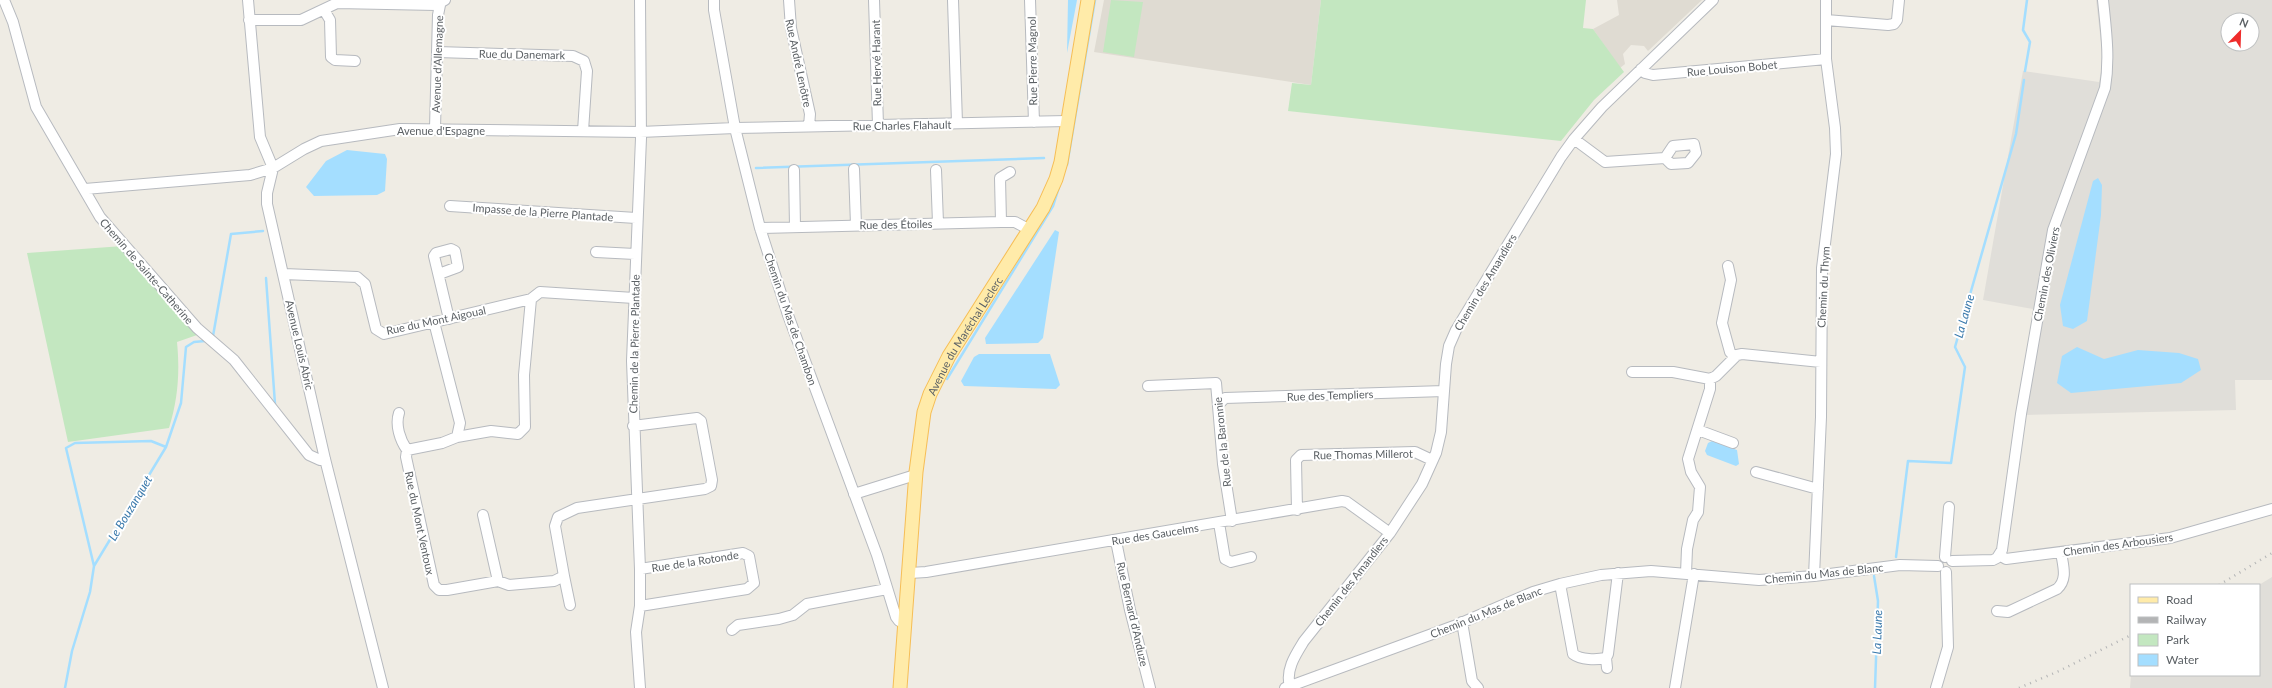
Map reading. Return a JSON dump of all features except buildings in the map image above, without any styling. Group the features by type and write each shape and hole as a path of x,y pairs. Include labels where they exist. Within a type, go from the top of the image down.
{"main road":[{"name":"Avenue du Maréchal Leclerc","path":"900,688 920,436 930,394 949,356 973,316 1030,230 1056,179 1068,121 1088,0"}],"street":[{"name":"Chemin de Sainte-Catherine","path":"4,0 14,22 36,107 85,188 100,217 197,328 234,360 309,455 320,460 325,459"},
{"path":"248,0 260,137 274,168"},
{"name":"Chemin de la Pierre Plantade","path":"640,0 640,132 632,361 633,426 640,569 640,606 636,632 640,688"},
{"name":"Chemin du Mas de Chambon","path":"714,0 714,10 735,128 760,228 788,315 877,556 896,617 899,621 906,623"},
{"name":"Rue André Lenôtre","path":"789,0 791,28 810,114 809,126"},
{"name":"Rue Hervé Harant","path":"874,0 878,125"},
{"path":"953,0 957,123"},
{"name":"Rue Pierre Magnol","path":"1030,0 1034,122"},
{"name":"Chemin des Amandiers","path":"1288,687 1293,658 1304,641 1390,533 1422,484 1441,432 1449,346 1465,312 1574,139 1641,69 1713,0"},
{"name":"Chemin du Thym","path":"1814,576 1818,489 1822,268 1836,154 1835,128 1826,59 1826,0"},
{"path":"1826,20 1888,26 1894,24 1897,20 1899,0"},
{"name":"Chemin des Oliviers","path":"1999,555 2053,230 2105,88 2108,44 2103,0"},
{"path":"249,20 301,20 324,10 337,1 436,5 442,1"},
{"name":"Avenue d'Allemagne","path":"435,128 437,52 442,1"},
{"path":"324,10 330,20 331,57 335,60 355,61"},
{"name":"Rue du Danemark","path":"437,52 574,56 584,61 587,71 583,131"},
{"name":"Rue Louison Bobet","path":"1641,69 1644,73 1653,76 1826,59"},
{"name":"Rue Charles Flahault","path":"735,128 1068,121"},
{"name":"Avenue d'Espagne","path":"85,188 250,175 274,168 304,149 321,141 400,129 435,128 640,132 735,128"},
{"path":"1574,139 1605,162 1665,158"},
{"name":"Avenue Louis Abric","path":"274,168 267,193 267,204 325,459 383,688"},
{"path":"854,169 856,225"},
{"path":"794,170 795,228"},
{"path":"936,170 938,223"},
{"path":"1001,222 1000,178 1010,172"},
{"name":"Impasse de la Pierre Plantade","path":"450,206 636,218"},
{"name":"Rue des Étoiles","path":"760,228 1015,222 1030,230"},
{"path":"596,252 635,254"},
{"path":"1728,266 1731,280 1722,323 1730,352 1735,357"},
{"name":"Rue du Mont Aigoual","path":"284,274 357,277 365,284 376,329 384,334 531,299 540,292 634,298"},
{"path":"439,274 449,319"},
{"path":"399,413 397,421 403,444 407,450 442,443 457,437 491,431 518,434 525,427 524,375 531,299"},
{"path":"434,322 460,423 457,437"},
{"path":"1632,372 1672,372 1710,379 1716,376 1735,357 1742,354 1821,362"},
{"path":"1675,688 1690,573 1687,549 1693,520 1698,512 1700,487 1691,472 1688,459 1710,389 1710,379"},
{"name":"Rue de la Baronnie","path":"1148,386 1216,383 1223,464 1232,521"},
{"name":"Rue des Templiers","path":"1219,404 1225,398 1444,391"},
{"path":"570,605 555,526 558,518 577,508 705,489 711,486 712,480 701,421 697,418 633,426"},
{"path":"1698,430 1733,443"},
{"name":"Rue du Mont Ventoux","path":"407,450 406,457 434,585 439,590 447,590 498,580 509,585 554,581 564,576"},
{"name":"Rue Thomas Millerot","path":"1297,510 1296,460 1301,455 1415,452 1432,460"},
{"path":"1756,472 1818,489"},
{"path":"854,494 916,476"},
{"name":"Rue des Gaucelms","path":"910,573 926,572 1347,502 1390,533"},
{"path":"1936,688 1948,647 1944,564 1949,507"},
{"name":"Chemin des Arbousiers","path":"1944,564 1992,560 1999,555 2006,558 2170,538 2272,509"},
{"path":"484,515 498,580"},
{"path":"1219,523 1225,559 1231,562 1251,557"},
{"name":"Rue Bernard d'Anduze","path":"1116,541 1130,610 1149,688"},
{"path":"1998,611 2008,612 2057,589 2063,583 2064,576 2061,552"},
{"name":"Rue de la Rotonde","path":"640,569 743,553 749,556 754,583 747,589 640,606"},
{"name":"Chemin du Mas de Blanc","path":"1288,687 1462,622 1533,592 1560,584 1618,573 1690,573 1759,580 1814,576 1900,565 1944,564"},
{"path":"1560,584 1573,654 1578,658 1607,663 1618,573"},
{"path":"732,630 738,625 779,619 793,615 806,604 887,589"},
{"path":"1462,622 1472,681 1478,688"}],"shaded area":[{"path":"1104,0 1321,0 1311,85 1094,52"},
{"path":"1617,0 1702,0 1648,51 1644,46 1631,45 1623,54 1625,64 1620,68 1593,29 1619,15"},
{"path":"2096,0 2272,0 2272,380 2235,380 2236,410 2026,415 2043,311 1983,300 2023,71 2099,82 2103,60"},
{"path":"2272,577 2272,688 2130,688 2131,676 2260,676 2260,584"}],"green space":[{"path":"1111,0 1143,2 1134,57 1103,52"},
{"path":"1321,0 1586,0 1583,28 1593,29 1624,72 1594,100 1561,141 1288,111 1292,83 1311,85"},
{"path":"123,246 197,335 177,342 178,385 169,428 68,442 27,253"}],"water":[{"path":"1068,0 1077,0 1067,53"},
{"path":"347,150 385,154 387,159 385,191 377,195 314,196 306,187 326,161"},
{"path":"2098,178 2102,185 2101,215 2087,321 2073,329 2063,326 2060,305 2093,181"},
{"path":"1055,230 1059,232 1043,338 1038,343 986,344 985,338"},
{"path":"2077,347 2104,359 2138,350 2179,353 2198,359 2201,370 2181,383 2071,393 2057,383 2062,356"},
{"path":"979,354 1050,354 1060,385 1056,389 964,386 961,381 974,357"},
{"path":"1712,441 1737,450 1739,464 1736,466 1707,455 1705,451 1708,443"}],"waterway":[{"path":"1067,165 1095,0"},
{"name":"La Laune","path":"2025,71 2030,42 2023,30 2027,0"},
{"name":"La Laune","path":"1896,557 1908,461 1951,463 1965,367 1955,347 2016,134 2024,80"},
{"path":"756,168 1044,158"},
{"path":"947,379 1053,206 1059,187"},
{"name":"Le Bouzanquet","path":"213,336 231,234 263,231"},
{"path":"266,278 275,404"},
{"name":"Le Bouzanquet","path":"65,688 72,651 90,592 94,566 166,447 181,403 186,347 194,342 205,341"},
{"path":"94,566 66,448 75,443 151,441 166,447"},
{"name":"La Laune","path":"1874,576 1878,601 1875,688"}],"railway":[{"path":"2221,584 2272,553"},
{"path":"2019,688 2059,671 2130,636"}]}
